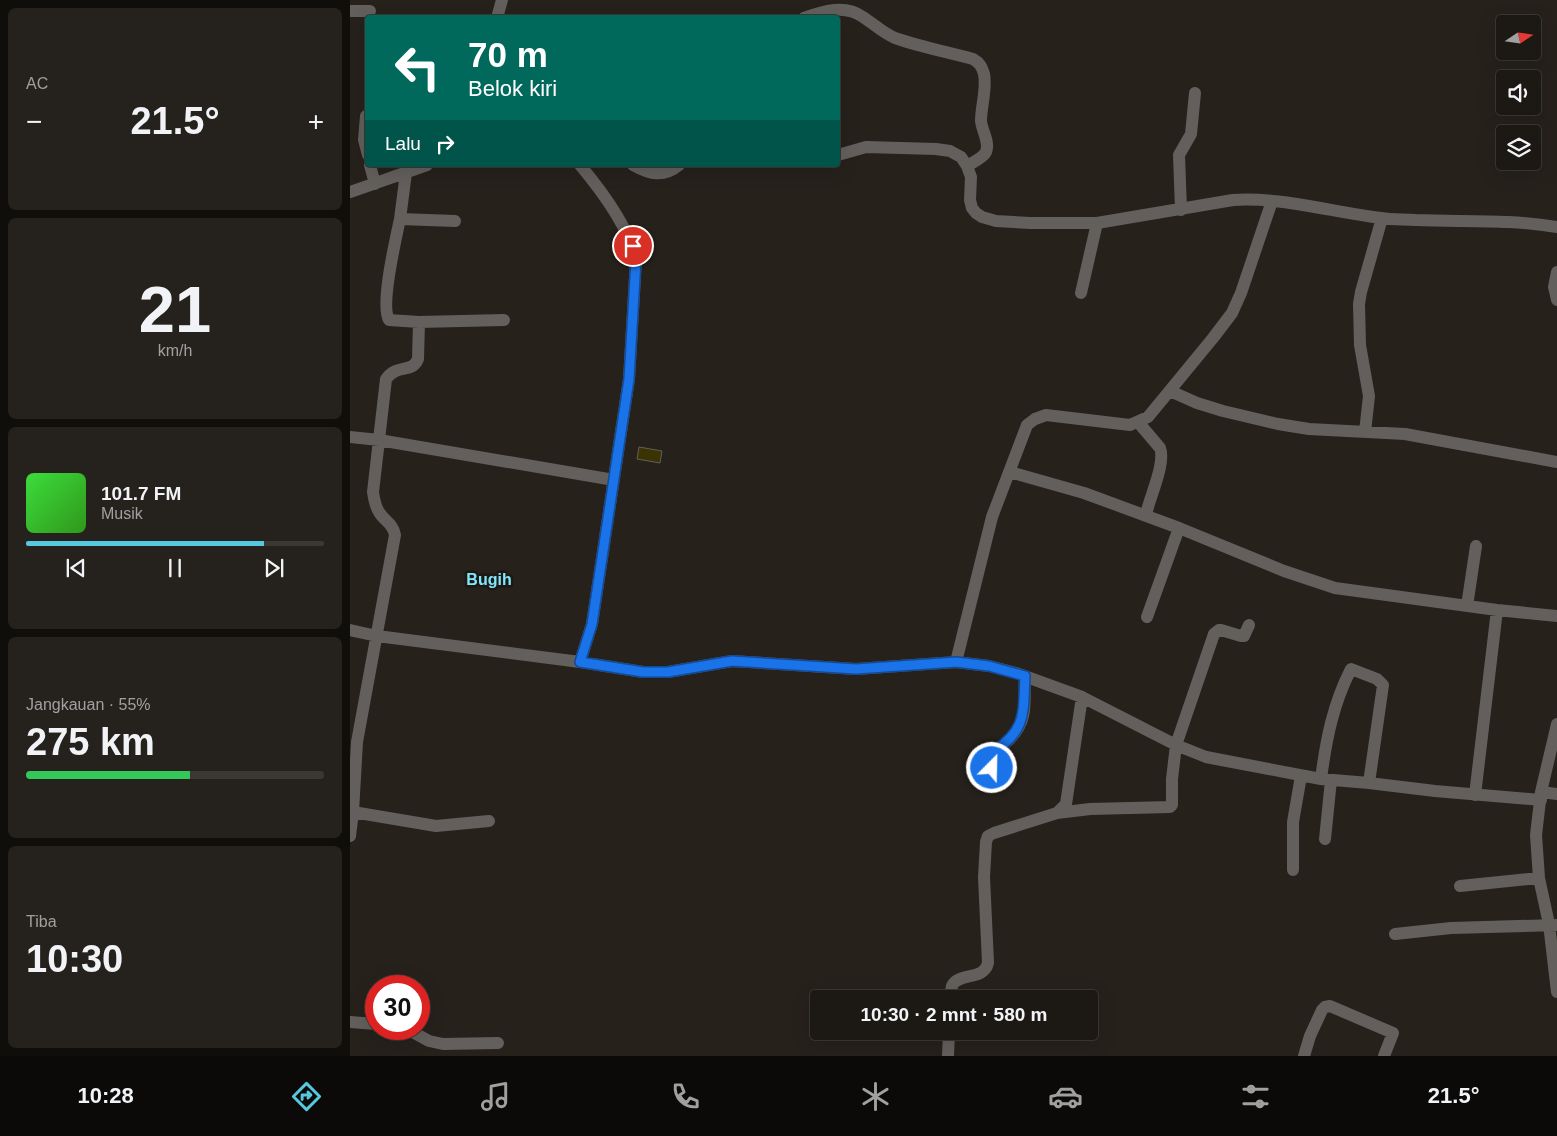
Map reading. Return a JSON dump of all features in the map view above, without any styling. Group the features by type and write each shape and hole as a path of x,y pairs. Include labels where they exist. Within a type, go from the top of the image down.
{"street":[{"path":"498,15 502,0"},
{"path":"813,15 830,9 847,10 862,15 879,29 893,37 973,59 979,63 984,78 981,120 987,146 986,152 982,157 967,166"},
{"path":"350,11 370,11"},
{"path":"1181,210 1178,155 1191,134 1195,93"},
{"path":"365,128 365,144"},
{"path":"840,154 866,147 950,151 961,157 967,166 970,177 972,208 982,217 996,221 1097,223 1234,200 1252,199 1313,205 1382,218 1443,221 1512,221 1557,227"},
{"path":"371,167 375,184"},
{"path":"350,192 422,167"},
{"path":"580,662 592,624 629,379 636,260 633,246 619,220 581,167"},
{"path":"637,167 652,174 668,172 676,167"},
{"path":"406,173 400,218 390,268 386,306 387,317 392,321 419,322 504,320"},
{"path":"956,662 992,518 1027,425 1046,414 1130,425 1148,417 1232,313 1241,293 1272,201"},
{"path":"400,218 455,221"},
{"path":"1365,432 1368,396 1360,344 1359,304 1382,218"},
{"path":"1081,293 1097,223"},
{"path":"1557,272 1554,287 1557,300"},
{"path":"350,836 353,812 353,741 377,636 384,588 395,535 394,528 380,514 373,492 386,379 396,370 413,367 416,364 418,359 419,322"},
{"path":"1170,391 1197,403 1223,411 1278,424 1308,429 1406,434 1557,462"},
{"path":"1138,422 1162,453 1161,463 1146,515"},
{"path":"350,437 379,440 614,480"},
{"path":"1010,472 1084,493 1146,515 1284,570 1336,588 1497,610 1557,616"},
{"path":"1147,617 1179,528"},
{"path":"1467,606 1476,546"},
{"path":"1475,794 1497,610"},
{"path":"952,990 955,982 983,972 987,968 984,877 988,836 1057,813 1090,809 1170,807 1172,805 1172,779 1176,745 1214,634 1218,630 1222,630 1244,636 1249,625"},
{"path":"350,630 377,636 643,672 668,672 732,661 856,669 956,662 989,666 1025,676 1082,697 1176,745 1206,757 1301,776 1435,791 1541,796 1557,794"},
{"path":"1325,839 1326,738 1335,704 1351,669 1381,681 1383,685 1369,783"},
{"path":"984,783 990,774 993,752 1005,745 1017,730 1023,716 1025,676"},
{"path":"1057,813 1066,804 1082,697"},
{"path":"1557,724 1554,749 1541,796 1536,835 1539,878 1553,925 1557,992"},
{"path":"1293,870 1293,822 1301,776"},
{"path":"353,812 436,826 489,821"},
{"path":"1460,886 1539,878"},
{"path":"1395,934 1451,928 1553,925"},
{"path":"1304,1056 1310,1036 1322,1010 1330,1006 1392,1033 1384,1056"},
{"path":"350,1022 365,1023"},
{"path":"427,1040 443,1044 498,1043"},
{"path":"948,1056 949,1040"}],"building":[{"path":"639,447 662,451 660,463 637,459"}],"district":[{"name":"Bugih","path":"489,579"}],"route":[{"path":"633,246 636,260 636,280 630,342 629,379 592,624 580,662 643,672 668,672 732,661 856,669 956,662 989,666 1025,676 1023,716 1017,730 1005,745 993,752 992,768"}]}
